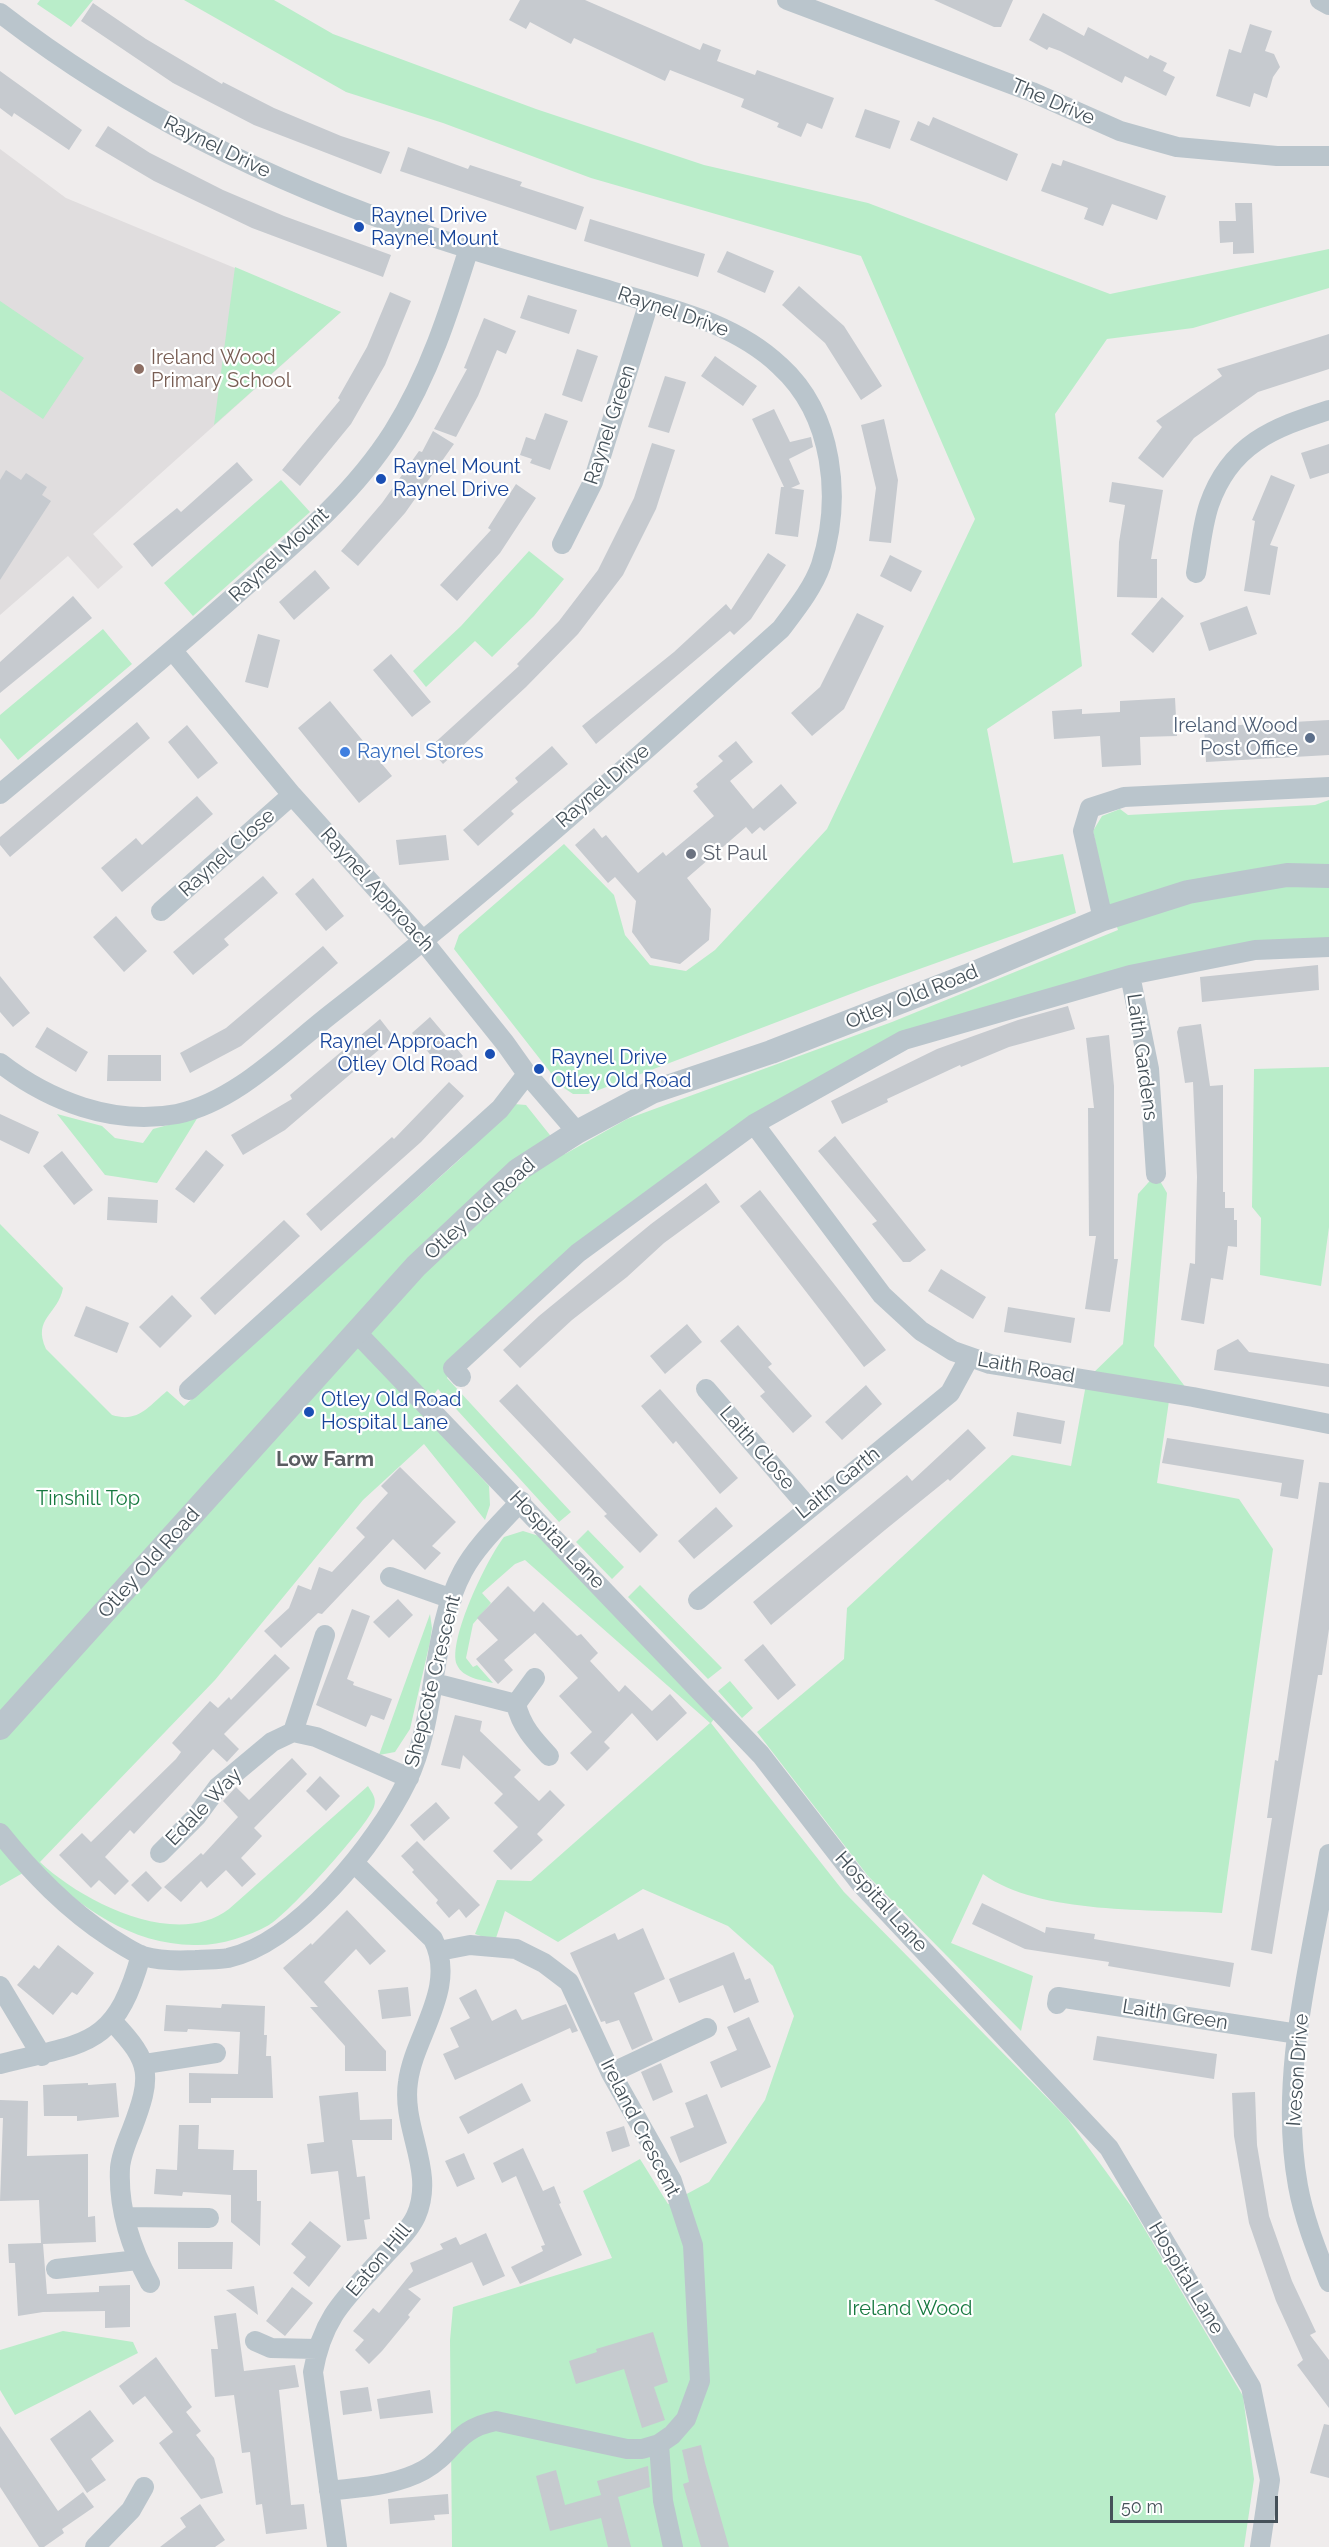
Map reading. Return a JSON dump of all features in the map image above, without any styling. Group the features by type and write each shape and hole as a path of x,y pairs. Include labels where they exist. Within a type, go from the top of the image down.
{"street":[{"name":"The Drive","path":"787,0 1032,92 1132,134 1177,147 1277,156 1329,156"},
{"path":"1320,0 1329,5"},
{"name":"Raynel Drive","path":"0,13 117,95 189,136 251,167 310,191 468,248 706,321 752,343 782,367 805,396 821,430 832,470 830,524 820,567 803,599 782,629 424,942 244,1082 210,1102 177,1113 135,1116 96,1111 69,1103 27,1084 0,1063"},
{"name":"Raynel Mount","path":"0,795 173,651 312,528 361,475 392,433 423,379 450,310 468,248"},
{"name":"Raynel Green","path":"562,544 593,482 649,302"},
{"path":"1196,573 1209,506 1230,465 1260,437 1282,425 1329,410"},
{"name":"Raynel Approach","path":"173,651 292,795 424,942 506,1042 527,1074 577,1132"},
{"path":"1103,919 1083,831 1090,808 1124,797 1329,787"},
{"name":"Raynel Close","path":"161,911 292,795"},
{"name":"Otley Old Road","path":"0,1728 435,1246 518,1170 577,1132 652,1092 771,1052 967,976 1103,919 1188,892 1287,875 1329,876"},
{"name":"Otley Old Road","path":"461,1377 453,1368 578,1253 754,1124 904,1040 1130,975 1255,950 1329,947"},
{"name":"Laith Gardens","path":"1130,975 1149,1069 1156,1174"},
{"path":"189,1390 500,1109 527,1074"},
{"name":"Laith Road","path":"754,1124 882,1295 921,1331 969,1358 1329,1424"},
{"name":"Hospital Lane","path":"356,1332 521,1501 761,1755 860,1883 1109,2148 1251,2387 1270,2480 1260,2547"},
{"name":"Laith Garth","path":"698,1600 808,1507 950,1393 969,1358"},
{"name":"Laith Close","path":"706,1389 808,1507"},
{"name":"Shepcote Crescent","path":"0,1833 26,1866 61,1902 87,1922 141,1955 160,1960 228,1958 256,1947 298,1920 354,1863 387,1818 409,1778 427,1718 452,1599 462,1572 472,1556 521,1501"},
{"path":"390,1578 452,1599"},
{"path":"325,1635 293,1732 316,1737 409,1778"},
{"path":"535,1678 516,1704 519,1719 549,1756"},
{"path":"434,1683 516,1704"},
{"name":"Edale Way","path":"160,1853 196,1817 218,1787 272,1742 293,1732"},
{"name":"Iveson Drive","path":"1329,1854 1298,2034 1292,2125 1298,2186 1312,2238 1329,2282"},
{"path":"354,1863 433,1939 439,1951"},
{"name":"Ireland Crescent","path":"439,1951 492,1945 516,1949 544,1963 569,1982 611,2073 672,2181 693,2245 700,2381 686,2419 658,2444"},
{"name":"Eaton Hill","path":"337,2547 313,2372 324,2328 334,2312 407,2230 422,2200 422,2167 406,2103 408,2080 434,2008 440,1980 439,1951"},
{"path":"0,2064 69,2048 113,2022 125,2003 141,1955"},
{"path":"0,1986 42,2056"},
{"name":"Laith Green","path":"1058,2004 1058,1997 1298,2034"},
{"path":"113,2022 136,2047 145,2064 146,2087 120,2167 125,2217 138,2260 150,2283"},
{"path":"611,2073 707,2028"},
{"path":"145,2064 216,2053"},
{"path":"125,2217 210,2218"},
{"path":"56,2269 138,2260"},
{"path":"255,2341 271,2348 317,2349"},
{"path":"329,2491 402,2481 427,2469 462,2434 476,2425 496,2421 627,2449 642,2449 658,2444 663,2501 673,2547"},
{"path":"95,2547 131,2510 144,2487"}],"shaded area":[{"name":"Ireland Wood Primary School","path":"0,149 66,198 341,312 93,534 123,567 98,589 68,556 0,615"}],"green space":[{"path":"40,0 93,0 71,27 37,4"},
{"path":"184,0 274,0 333,34 536,109 704,165 868,203 1110,294 1329,249 1329,288 1193,328 1107,339 1055,414 1082,666 987,729 1013,863 1063,854 1076,913 869,987 588,1094 573,1094 561,1086 454,949 459,935 564,844 614,895 625,935 650,965 686,971 715,950 827,829 975,519 861,256 591,178 443,123 346,92"},
{"path":"235,267 341,312 214,425"},
{"path":"0,301 84,358 43,419 0,390"},
{"path":"281,480 310,512 193,616 164,583"},
{"path":"529,551 564,579 534,616 492,657 475,641 426,687 413,671 461,626"},
{"path":"103,629 132,664 18,760 0,738 0,715"},
{"name":"Tinshill Top","path":"1329,800 1329,947 1255,950 904,1040 713,1153 453,1368 447,1378 571,1512 559,1522 438,1389 421,1412 489,1486 490,1505 485,1520 424,1444 363,1500 215,1680 40,1862 79,1892 130,1915 157,1922 183,1924 207,1920 229,1909 368,1786 375,1801 369,1817 326,1869 278,1918 269,1925 233,1940 203,1945 171,1943 128,1931 108,1921 71,1895 37,1865 0,1886 0,1224 63,1288 42,1330 46,1349 112,1415 129,1417 136,1415 148,1408 167,1391 184,1406 459,1160 514,1104 526,1105 565,1154 627,1119 892,1022 1118,930 1107,898 1093,831 1102,816 1120,809 1128,815 1315,805"},
{"path":"1329,1067 1329,1227 1321,1286 1260,1275 1261,1218 1252,1207 1254,1069"},
{"path":"57,1114 102,1126 115,1138 143,1143 153,1129 198,1117 157,1183 105,1175"},
{"path":"1156,1174 1167,1193 1154,1346 1193,1397 1170,1394 1157,1483 1239,1499 1273,1549 1222,1913 1131,1910 1065,1903 1034,1897 1007,1887 983,1874 951,1943 1033,1976 1021,2031 868,1876 757,1732 844,1659 847,1608 1012,1455 1071,1466 1087,1379 1123,1344 1138,1194"},
{"path":"588,1530 624,1567 612,1579 576,1542"},
{"name":"Ireland Wood","path":"523,1531 539,1536 714,1719 711,1723 844,1892 1067,2118 1131,2206 1243,2396 1254,2479 1244,2547 452,2547 450,2340 453,2307 612,2258 583,2191 640,2159 668,2204 709,2182 765,2100 794,2016 773,1966 728,1926 643,1889 558,1942 505,1911 495,1941 475,1934 497,1880 531,1881 710,1723 525,1560 515,1564 482,1593 491,1603 473,1624 466,1658 473,1667 477,1665 493,1683 463,1673 457,1665 455,1653 463,1619 479,1580 504,1537"},
{"path":"640,1585 722,1668 708,1679 628,1597"},
{"path":"430,1614 432,1628 430,1642 410,1729 395,1752 379,1755"},
{"path":"730,1681 753,1708 742,1718 718,1691"},
{"path":"63,2331 133,2342 138,2353 15,2415 0,2390 0,2350"}],"building":[{"path":"520,0 585,0 700,50 703,43 721,50 717,61 755,75 757,70 834,98 822,129 807,123 801,137 777,127 779,123 741,107 744,99 670,70 665,81 574,38 571,44 530,22 526,29 509,20"},
{"path":"934,0 1013,0 1001,27 994,27"},
{"path":"93,3 146,39 222,84 223,82 274,108 341,136 390,152 381,174 254,125 173,83 81,21"},
{"path":"1043,13 1084,36 1088,27 1148,59 1150,55 1167,63 1163,71 1175,77 1166,96 1125,76 1122,83 1060,51 1049,47 1047,50 1029,40"},
{"path":"1250,24 1272,31 1265,51 1274,54 1280,67 1273,77 1267,98 1254,93 1250,107 1216,96 1229,49 1241,53"},
{"path":"0,71 82,130 69,150 14,113 12,117 0,108"},
{"path":"865,109 900,121 890,149 855,137"},
{"path":"933,117 1018,154 1007,181 910,140 918,121 929,126"},
{"path":"108,126 150,153 223,190 284,216 391,255 383,277 252,228 154,181 95,146"},
{"path":"408,147 468,169 470,165 522,182 520,186 584,207 576,230 400,171"},
{"path":"1063,160 1166,196 1157,220 1112,204 1103,226 1084,219 1088,208 1041,191 1052,163 1061,166"},
{"path":"1235,203 1252,203 1254,253 1233,254 1233,242 1220,243 1219,221 1236,221"},
{"path":"590,219 705,254 698,277 584,241"},
{"path":"727,251 774,271 765,293 717,272"},
{"path":"799,286 844,326 882,386 861,400 825,343 782,305"},
{"path":"390,292 411,301 385,365 351,424 300,486 282,470 340,400 338,398 367,347"},
{"path":"528,295 577,310 569,334 520,318"},
{"path":"484,318 516,331 506,354 497,350 478,396 456,437 434,429 467,369 464,368"},
{"path":"1329,334 1329,369 1258,392 1194,438 1163,478 1138,458 1162,427 1156,421 1222,376 1217,369"},
{"path":"577,349 598,356 582,402 562,395"},
{"path":"715,356 757,386 743,406 701,376"},
{"path":"665,376 686,382 669,433 648,427"},
{"path":"774,409 790,442 811,437 813,447 789,459 800,484 791,488 804,490 798,537 775,534 781,487 784,487 752,419"},
{"path":"545,413 568,421 550,470 530,463 532,459 520,455 526,437 535,440"},
{"path":"884,419 898,480 891,543 869,541 876,488 861,425"},
{"path":"433,431 454,444 405,513 358,566 341,551 382,503 419,451 422,452"},
{"path":"652,443 675,450 656,509 623,575 578,634 526,687 443,764 429,748 519,666 517,664 559,621 598,570 634,498"},
{"path":"1329,444 1329,473 1310,479 1301,453"},
{"path":"237,462 253,480 152,567 133,544 177,508 181,512"},
{"path":"6,470 21,480 26,473 47,487 42,495 51,501 0,580 0,480"},
{"path":"1271,475 1295,485 1270,545 1278,547 1270,595 1244,591 1255,521 1252,520"},
{"path":"1112,482 1163,490 1151,559 1157,559 1157,598 1117,597 1119,542 1125,505 1109,502"},
{"path":"516,484 536,498 500,553 457,601 440,585 491,530 488,528"},
{"path":"768,553 786,565 751,619 734,635 730,631 596,744 582,726 674,652 726,604 731,610"},
{"path":"890,555 922,571 911,592 880,576"},
{"path":"315,570 330,588 294,620 279,602"},
{"path":"73,596 92,618 0,693 0,662"},
{"path":"1162,597 1184,616 1153,653 1131,634"},
{"path":"1247,606 1257,634 1209,651 1200,623"},
{"path":"857,613 884,626 844,709 812,736 791,713 820,687"},
{"path":"258,634 280,640 268,688 245,682"},
{"path":"391,654 431,702 412,717 373,670"},
{"path":"1175,698 1177,736 1140,737 1141,765 1102,767 1100,736 1054,739 1052,711 1082,709 1082,714 1120,712 1120,701"},
{"name":"Raynel Stores","path":"330,701 392,776 359,803 298,728"},
{"path":"1329,720 1329,755 1206,762 1204,727"},
{"path":"137,722 150,738 10,857 0,845 0,837"},
{"path":"187,725 218,763 198,779 168,742"},
{"name":"St Paul","path":"736,741 753,762 730,781 753,809 781,784 797,803 764,831 760,827 752,834 746,827 687,878 711,909 709,940 680,964 651,958 632,932 636,901 615,877 608,883 575,845 594,828 602,838 606,835 638,873 663,852 666,856 714,816 693,791 698,787 696,784 723,761 718,756"},
{"path":"552,746 568,764 511,811 514,814 478,846 463,830 518,782 515,778"},
{"path":"197,796 213,814 122,892 101,868 136,838 142,845"},
{"path":"446,835 449,860 399,865 396,840"},
{"path":"263,876 278,893 224,939 229,945 193,975 173,952"},
{"path":"313,878 344,916 326,931 295,894"},
{"path":"116,916 147,951 124,972 93,937"},
{"path":"323,946 338,963 241,1046 190,1073 180,1053 226,1028"},
{"path":"1318,965 1319,990 1202,1002 1200,977"},
{"path":"0,976 30,1013 13,1027 0,1012"},
{"path":"1068,1006 1075,1029 1009,1047 961,1067 960,1065 887,1099 888,1102 842,1124 831,1101 937,1049 1018,1020"},
{"path":"430,1017 463,1056 445,1072 412,1033"},
{"path":"380,1019 394,1037 285,1130 243,1155 231,1135 292,1099 290,1095"},
{"path":"1201,1024 1210,1086 1223,1085 1223,1192 1225,1192 1225,1208 1234,1208 1234,1220 1237,1220 1237,1247 1228,1246 1223,1280 1211,1278 1204,1324 1181,1320 1190,1263 1195,1264 1197,1177 1193,1082 1185,1083 1177,1032 1179,1027"},
{"path":"47,1027 88,1052 76,1072 35,1047"},
{"path":"1109,1035 1114,1086 1114,1259 1118,1259 1110,1312 1085,1309 1096,1236 1089,1236 1088,1108 1094,1108 1086,1038"},
{"path":"108,1055 161,1055 161,1081 107,1081"},
{"path":"449,1082 464,1096 421,1142 321,1231 306,1214 392,1137 394,1139"},
{"path":"0,1114 39,1132 29,1154 0,1140"},
{"path":"835,1136 926,1250 910,1262 903,1262 872,1224 877,1221 818,1151"},
{"path":"206,1150 224,1165 194,1203 175,1189"},
{"path":"62,1151 93,1190 74,1205 43,1166"},
{"path":"706,1183 720,1202 664,1243 627,1277 572,1320 520,1368 503,1350 539,1316 651,1224"},
{"path":"760,1190 886,1350 864,1367 740,1206"},
{"path":"108,1197 158,1200 157,1223 107,1220"},
{"path":"284,1220 300,1236 215,1315 200,1298"},
{"path":"941,1269 986,1297 973,1319 928,1291"},
{"path":"172,1295 192,1316 160,1348 139,1327"},
{"path":"86,1306 129,1323 117,1353 74,1336"},
{"path":"1008,1307 1075,1318 1071,1343 1004,1332"},
{"path":"687,1324 702,1342 665,1374 650,1356"},
{"path":"738,1325 772,1364 768,1367 812,1416 793,1433 760,1396 765,1392 720,1341"},
{"path":"1238,1339 1249,1352 1329,1364 1329,1387 1214,1370 1217,1350"},
{"path":"517,1384 658,1535 640,1553 604,1516 607,1514 499,1401"},
{"path":"866,1385 882,1404 842,1440 825,1422"},
{"path":"660,1389 738,1478 720,1494 676,1441 673,1444 641,1406"},
{"path":"1017,1412 1065,1421 1061,1444 1013,1436"},
{"path":"968,1429 986,1448 950,1481 948,1479 771,1625 753,1602 907,1475 912,1481"},
{"path":"1167,1438 1304,1460 1298,1499 1280,1496 1282,1483 1162,1463"},
{"path":"400,1467 456,1522 432,1546 441,1553 425,1570 393,1539 322,1614 318,1613 281,1648 264,1631 289,1608 298,1585 311,1590 319,1567 332,1572 365,1537 356,1528 388,1493 381,1486"},
{"path":"1319,1482 1329,1483 1329,1629 1322,1675 1318,1675 1272,1954 1251,1950 1272,1818 1267,1818 1275,1760 1278,1761"},
{"path":"716,1507 733,1526 694,1559 678,1541"},
{"path":"508,1586 534,1612 543,1602 577,1636 581,1634 598,1653 590,1661 619,1692 625,1685 652,1711 670,1694 687,1713 657,1741 632,1713 604,1742 610,1748 587,1771 570,1753 592,1732 559,1696 578,1678 535,1633 504,1660 513,1670 498,1684 476,1659 498,1640 477,1618"},
{"path":"398,1599 413,1615 389,1638 373,1622"},
{"path":"352,1609 370,1616 347,1679 354,1682 353,1685 392,1699 384,1720 371,1715 366,1727 316,1705"},
{"path":"763,1644 796,1685 778,1700 744,1660"},
{"path":"275,1654 290,1668 224,1734 239,1749 227,1762 213,1749 134,1834 130,1830 105,1857 129,1881 115,1895 99,1880 91,1888 59,1855 82,1833 91,1842 176,1759 181,1752 172,1743 210,1701 218,1708 229,1697 231,1700"},
{"path":"455,1715 482,1721 480,1731 521,1770 514,1777 539,1801 550,1790 565,1805 537,1834 543,1840 511,1870 493,1851 518,1827 494,1803 503,1794 463,1755 460,1769 441,1765"},
{"path":"292,1758 307,1774 254,1828 262,1836 241,1858 256,1874 242,1887 226,1870 207,1888 201,1881 181,1902 164,1887 201,1853 203,1855 238,1817 223,1801 236,1787 249,1800"},
{"path":"320,1776 340,1796 326,1811 306,1791"},
{"path":"436,1802 450,1818 424,1841 410,1825"},
{"path":"417,1841 480,1905 466,1918 459,1909 449,1918 436,1903 438,1900 412,1872 414,1870 401,1856"},
{"path":"146,1871 162,1888 148,1902 131,1885"},
{"path":"982,1903 1045,1933 1046,1927 1095,1934 1094,1939 1234,1963 1230,1987 1108,1966 1109,1962 1025,1949 972,1924"},
{"path":"347,1910 386,1951 370,1965 356,1949 324,1982 386,2051 386,2071 345,2071 345,2046 310,2007 318,2007 283,1968 311,1943 312,1945"},
{"path":"643,1928 665,1979 634,1993 653,2040 632,2050 619,2020 606,2024 605,2021 601,2022 570,1953 615,1933 618,1940"},
{"path":"58,1945 94,1973 77,1995 72,1992 53,2015 17,1985 34,1965 39,1969"},
{"path":"734,1952 745,1980 750,1978 759,2002 734,2013 723,1985 679,2003 669,1979"},
{"path":"408,1987 411,2016 382,2019 378,1990"},
{"path":"476,1989 492,2021 516,2009 522,2020 566,2004 578,2031 572,2033 570,2028 455,2080 443,2054 459,2047 450,2028 470,2018 459,1998"},
{"path":"222,2004 265,2006 264,2035 267,2035 266,2056 271,2056 273,2098 211,2098 211,2103 189,2103 189,2073 238,2074 240,2032 188,2029 187,2032 164,2031 166,2005 221,2008"},
{"path":"749,2017 771,2067 721,2088 710,2062 737,2050 727,2027"},
{"path":"1097,2036 1217,2054 1214,2079 1093,2060"},
{"path":"661,2063 673,2092 653,2101 641,2072"},
{"path":"88,2083 88,2085 116,2083 119,2117 77,2121 77,2116 44,2116 43,2085"},
{"path":"522,2083 531,2101 468,2134 459,2117"},
{"path":"358,2092 360,2120 392,2119 392,2140 352,2140 357,2177 365,2176 370,2219 364,2220 367,2239 347,2241 338,2171 311,2174 307,2144 324,2142 319,2096"},
{"path":"1255,2092 1257,2145 1269,2216 1292,2281 1316,2332 1310,2335 1329,2360 1329,2408 1297,2365 1303,2360 1276,2301 1249,2223 1234,2136 1232,2093"},
{"path":"707,2094 727,2143 680,2163 670,2137 694,2127 685,2103"},
{"path":"0,2100 28,2101 27,2156 88,2154 88,2217 95,2216 96,2242 43,2244 47,2294 99,2292 99,2286 130,2285 130,2327 105,2328 105,2311 43,2312 18,2316 15,2263 9,2263 8,2244 41,2243 39,2200 0,2201 3,2118 0,2118"},
{"path":"179,2125 199,2125 198,2149 234,2150 233,2170 257,2170 257,2201 261,2201 260,2246 231,2222 231,2195 183,2192 182,2196 154,2194 156,2169 177,2170"},
{"path":"624,2126 630,2146 612,2152 606,2132"},
{"path":"523,2148 543,2191 554,2186 561,2203 559,2204 582,2255 520,2284 511,2267 543,2251 541,2246 545,2245 516,2176 502,2183 493,2163"},
{"path":"464,2153 475,2179 457,2187 445,2161"},
{"path":"310,2221 341,2246 309,2287 293,2273 306,2257 291,2244"},
{"path":"486,2233 505,2276 483,2286 472,2262 408,2289 421,2299 408,2315 410,2317 382,2351 369,2364 355,2350 364,2340 353,2331 373,2308 379,2313 413,2271 410,2263 443,2249 440,2244 456,2237 460,2245"},
{"path":"178,2242 233,2242 232,2269 178,2269"},
{"path":"254,2286 258,2315 226,2290"},
{"path":"292,2287 313,2303 285,2336 266,2321"},
{"path":"236,2313 244,2371 295,2365 299,2387 279,2390 291,2505 304,2504 307,2529 266,2534 262,2504 256,2505 250,2452 242,2453 234,2395 215,2397 211,2349 218,2349 214,2316"},
{"path":"653,2332 668,2382 654,2387 665,2420 642,2428 624,2369 576,2384 569,2361 597,2352 596,2349"},
{"path":"156,2357 192,2407 186,2412 201,2431 196,2435 214,2458 223,2493 201,2499 159,2443 173,2432 145,2396 133,2405 119,2386"},
{"path":"368,2387 372,2411 343,2415 340,2391"},
{"path":"430,2390 433,2413 380,2419 377,2399"},
{"path":"90,2410 114,2441 91,2459 106,2480 87,2493 50,2439"},
{"path":"1324,2424 1329,2425 1329,2478 1310,2473"},
{"path":"0,2426 58,2511 83,2492 94,2507 62,2529 64,2533 44,2547 39,2547 0,2487"},
{"path":"701,2445 729,2547 701,2547 683,2484 689,2482 682,2450"},
{"path":"648,2466 650,2487 618,2497 631,2547 608,2547 601,2518 550,2531 536,2476 556,2470 565,2505 601,2495 597,2481"},
{"path":"448,2494 449,2514 434,2515 435,2520 390,2524 388,2499"},
{"path":"200,2504 225,2540 215,2547 160,2547 186,2527 180,2518"}],"place":[{"name":"Raynel Drive Raynel Mount","path":"359,227"},
{"name":"Ireland Wood Primary School","path":"139,369"},
{"name":"Raynel Mount Raynel Drive","path":"381,479"},
{"name":"Ireland Wood Post Office","path":"1310,738"},
{"name":"Raynel Stores","path":"345,752"},
{"name":"St Paul","path":"691,854"},
{"name":"Raynel Approach Otley Old Road","path":"490,1054"},
{"name":"Raynel Drive Otley Old Road","path":"539,1069"},
{"name":"Otley Old Road Hospital Lane","path":"309,1412"}],"district":[{"name":"Low Farm","path":"325,1460"}]}
